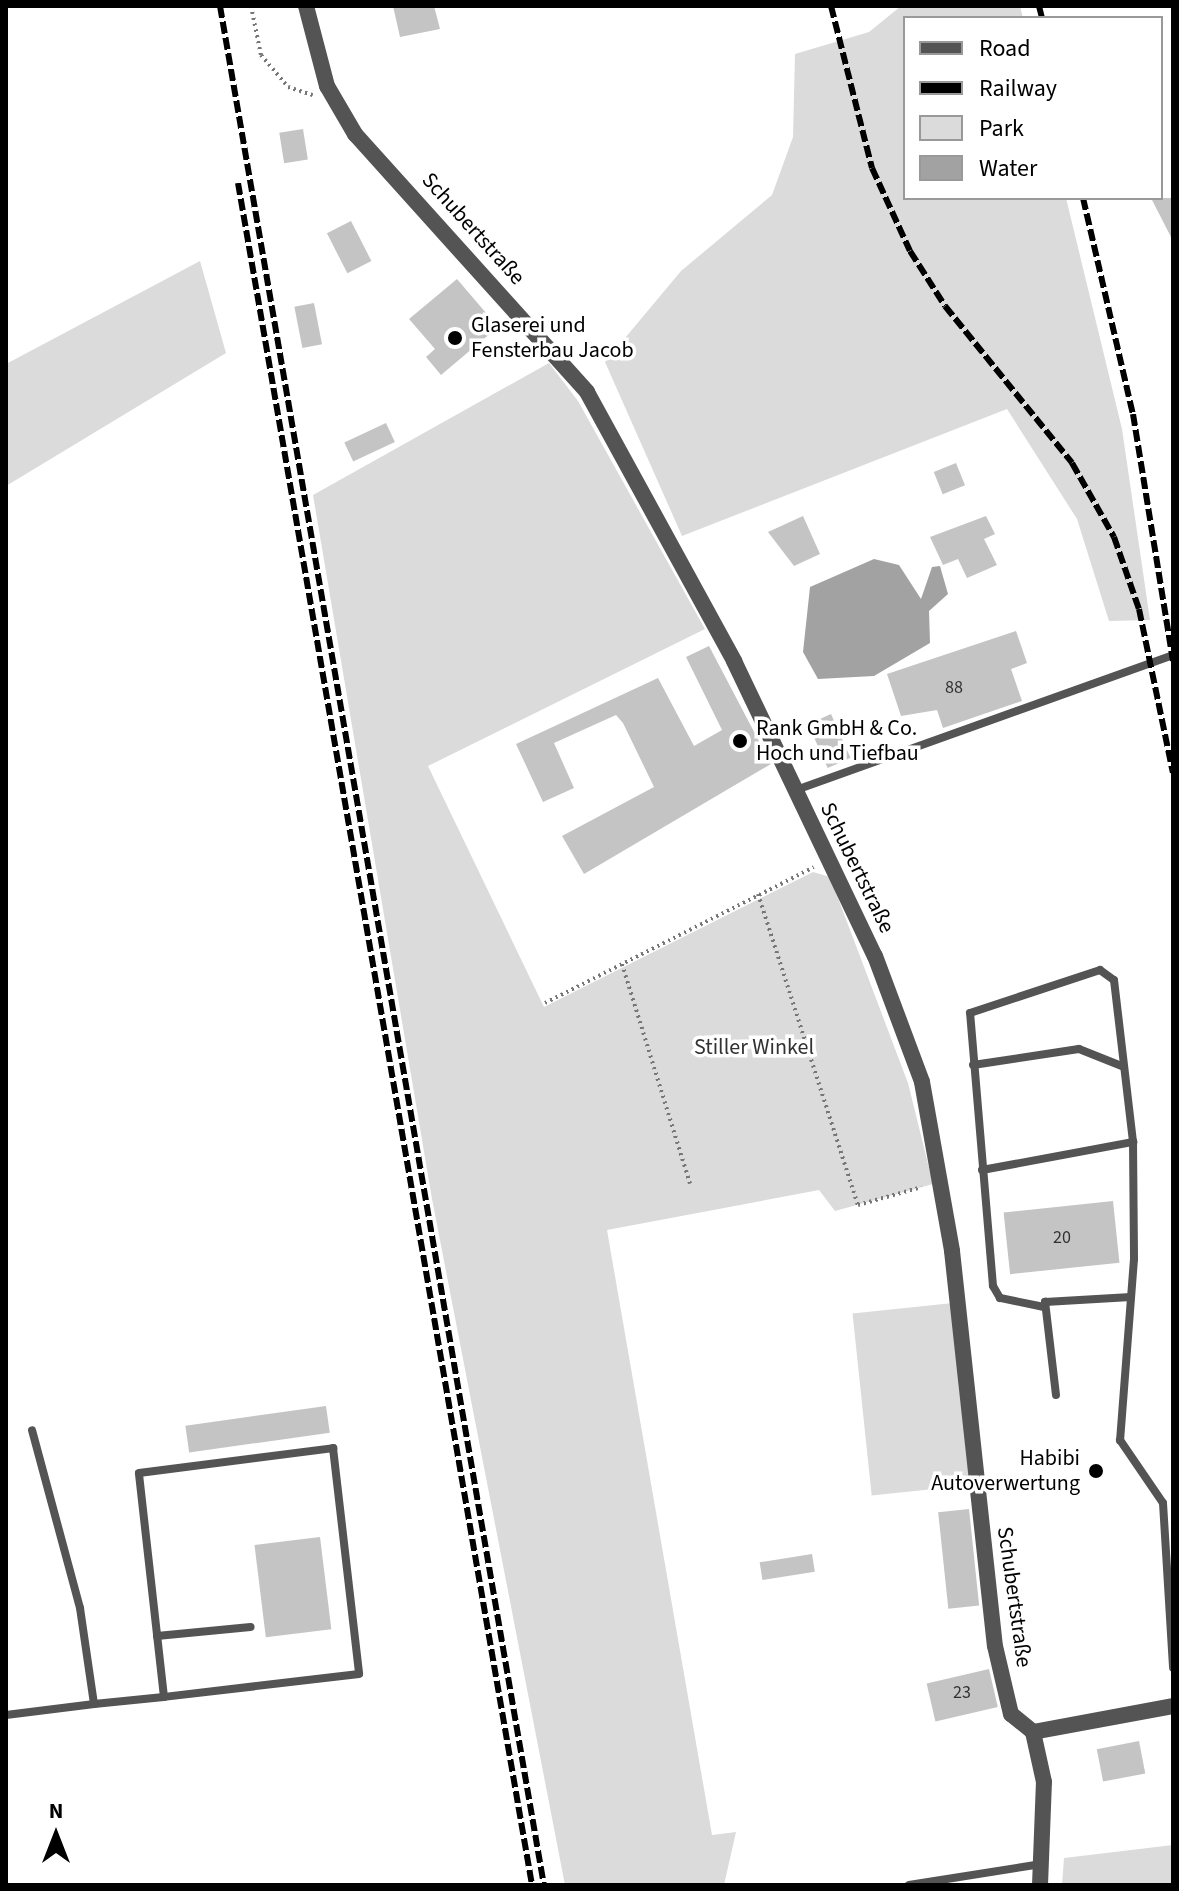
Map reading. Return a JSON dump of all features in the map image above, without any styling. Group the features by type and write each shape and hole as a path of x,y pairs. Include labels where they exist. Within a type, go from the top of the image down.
{"street":[{"name":"Schubertstraße","path":"306,6 336,101 355,134 587,392 829,860 922,1082 940,1182 995,1646 1011,1714 1033,1732 1044,1782 1040,1885"},
{"path":"1033,1732 1173,1706"}],"lane":[{"path":"795,790 1173,655"},
{"path":"1044,1307 995,1292 973,1065 974,1007 1100,970 1114,980 1133,1142 1131,1297 1120,1440 1163,1503 1173,1668"},
{"path":"973,1065 1079,1049 1124,1067"},
{"path":"982,1170 1133,1142"},
{"path":"1056,1395 1044,1307 1048,1298 1131,1297"},
{"path":"32,1430 80,1608 94,1704"},
{"path":"6,1715 94,1704 164,1697 359,1674 333,1448 139,1473 164,1697"},
{"path":"157,1636 251,1627"},
{"path":"909,1885 1041,1864"}],"path":[{"path":"251,6 261,55 288,87 336,101"},
{"path":"545,1003 829,860"},
{"path":"758,894 858,1205 940,1182"},
{"path":"622,964 690,1184"}],"green space":[{"path":"901,6 1020,6 1022,16 903,16 903,200 1066,200 1122,429 1150,620 1109,621 1077,519 1007,409 682,536 605,362 681,271 772,195 793,137 795,54 869,32"},
{"path":"200,261 226,353 6,486 6,364"},
{"name":"Stiller Winkel","path":"549,363 578,401 705,629 428,766 544,1007 813,872 830,877 908,1083 933,1184 835,1211 819,1190 607,1230 712,1835 736,1832 724,1885 565,1885 432,1199 313,495"},
{"path":"953,1303 972,1485 872,1496 853,1314"},
{"path":"1173,1845 1173,1885 1062,1885 1064,1858"}],"water":[{"path":"874,559 899,565 921,599 932,567 940,566 948,594 929,611 930,643 874,676 818,679 803,652 810,587"}],"building":[{"path":"393,6 434,6 440,29 400,37"},
{"path":"303,129 308,160 284,163 279,133"},
{"path":"1173,198 1173,241 1152,200"},
{"path":"351,221 371,261 347,273 327,233"},
{"name":"Glaserei und Fensterbau Jacob","path":"457,279 498,327 441,375 426,357 435,349 409,319"},
{"path":"314,303 322,344 302,348 294,307"},
{"path":"386,423 395,442 353,461 344,442"},
{"path":"956,463 965,485 943,494 934,472"},
{"path":"803,516 820,554 794,566 768,532"},
{"path":"986,516 995,534 984,539 997,565 967,578 958,559 943,565 930,537"},
{"path":"1016,631 1027,663 1011,669 1022,701 943,728 937,710 901,716 887,674"},
{"path":"709,646 771,764 584,874 562,836 654,787 623,723 616,715 554,743 574,788 543,802 516,744 658,678 694,746 722,730 686,657"},
{"path":"831,714 851,758 828,768 808,724"},
{"path":"1113,1201 1119,1263 1010,1274 1004,1212"},
{"path":"326,1406 330,1433 189,1452 185,1426"},
{"path":"969,1509 979,1605 948,1609 938,1512"},
{"path":"320,1537 331,1629 266,1637 254,1545"},
{"path":"812,1554 815,1572 762,1580 760,1562"},
{"path":"989,1669 998,1707 935,1721 927,1683"},
{"path":"1139,1741 1145,1773 1103,1782 1097,1749"}],"railway":[{"path":"220,6 544,1885"},
{"path":"831,6 872,168 910,251 945,306 1072,463 1114,537 1139,609 1173,773"},
{"path":"1039,6 1042,16"},
{"path":"238,183 532,1885"},
{"path":"1083,200 1133,414 1173,661"}],"place":[{"name":"Glaserei und Fensterbau Jacob","path":"455,338"},
{"name":"Rank GmbH & Co. Hoch und Tiefbau","path":"740,741"},
{"name":"Habibi Autoverwertung","path":"1096,1471"}]}
